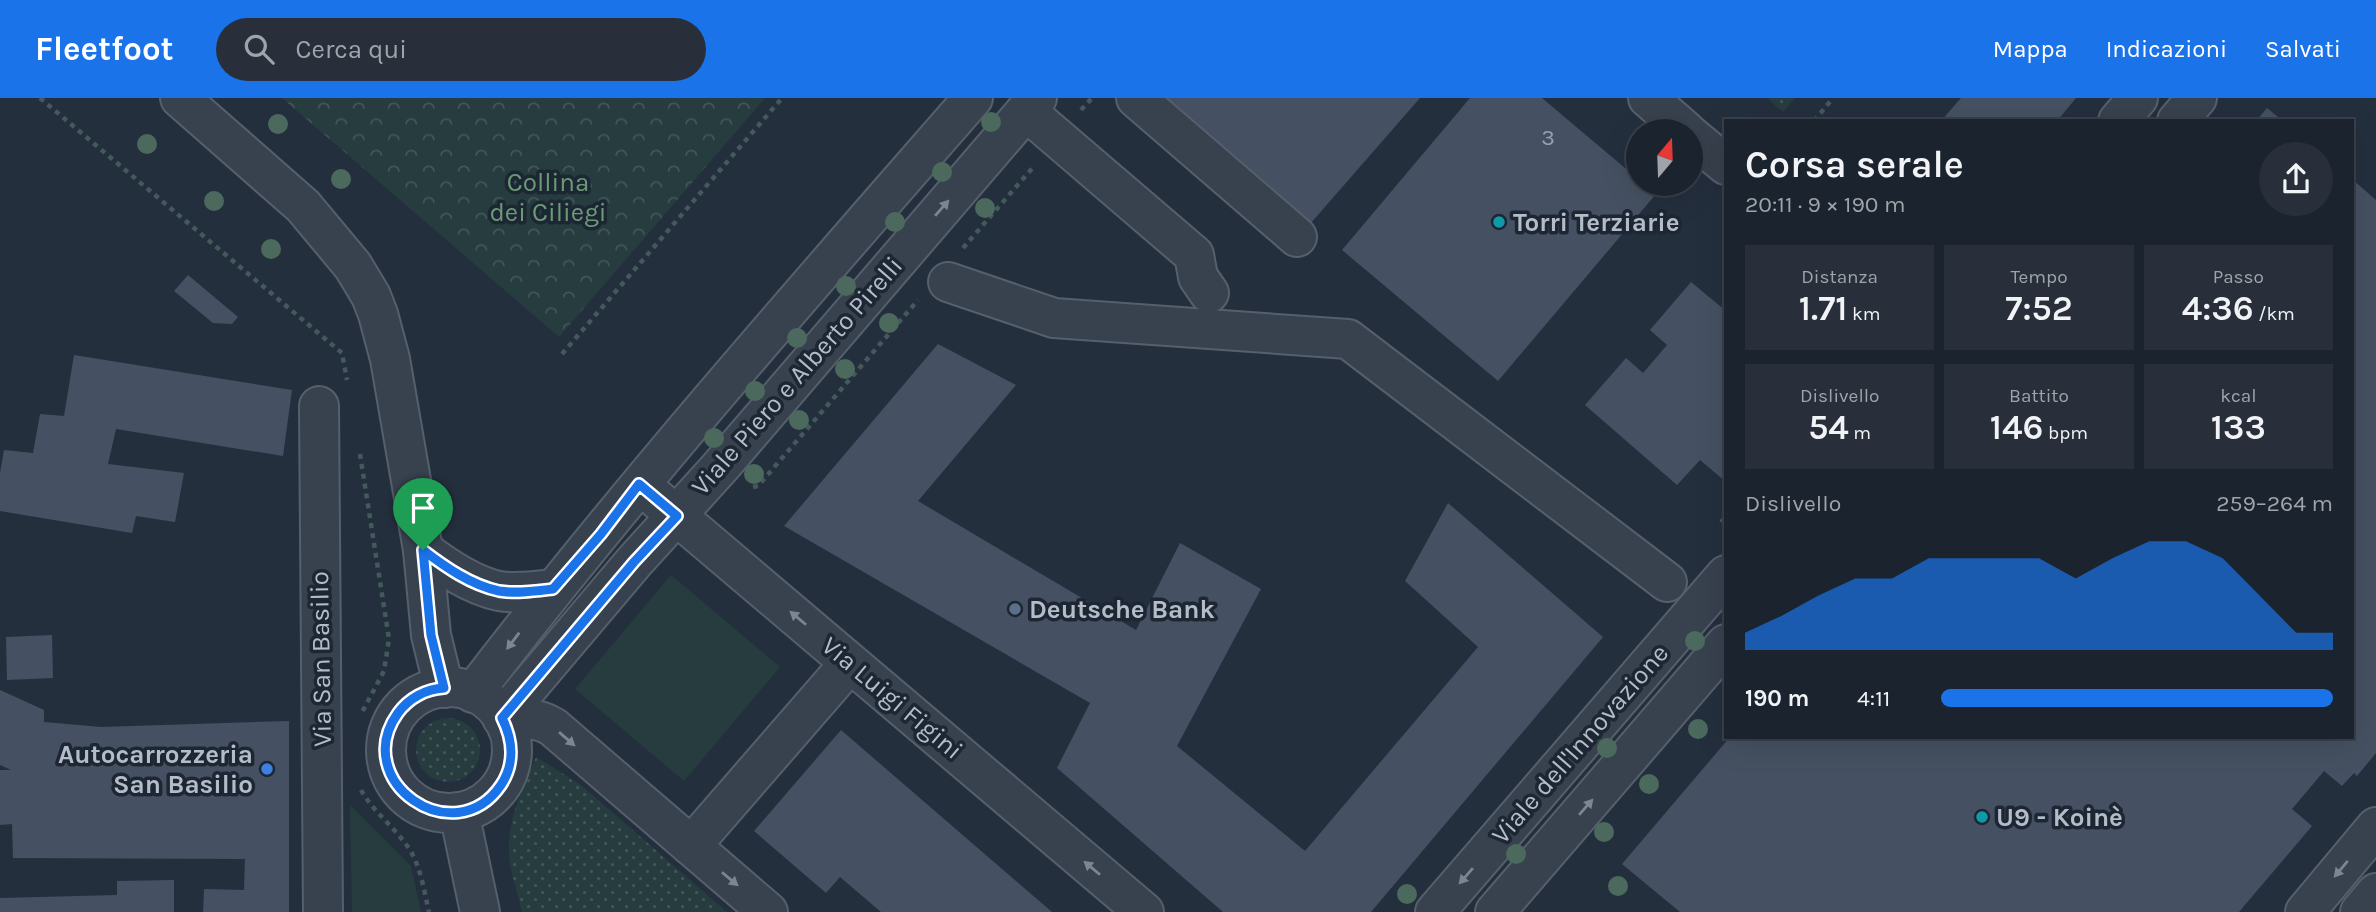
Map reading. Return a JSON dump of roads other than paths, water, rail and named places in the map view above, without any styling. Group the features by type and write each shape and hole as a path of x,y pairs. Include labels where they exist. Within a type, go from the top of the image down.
{"street":[{"path":"180,98 303,206 334,240 371,296 379,314 390,359 423,550 431,635 459,690"},
{"name":"Viale Piero e Alberto Pirelli","path":"459,690 601,534 639,484 973,98"},
{"path":"1136,98 1297,237"},
{"path":"1648,98 1672,119"},
{"path":"2120,119 2138,98"},
{"path":"2179,119 2197,98"},
{"path":"1031,104 1194,255 1198,277 1209,293"},
{"name":"Viale Piero e Alberto Pirelli","path":"505,722 634,562 677,516 1031,104"},
{"path":"1703,146 1724,163"},
{"path":"948,282 1054,318 1348,339 1668,582"},
{"name":"Via San Basilio","path":"318,406 323,912"},
{"name":"Via Luigi Figini","path":"639,484 1144,912"},
{"path":"423,550 442,565 498,591 553,589"},
{"name":"Viale dell'Innovazione","path":"1435,912 1724,577"},
{"name":"Viale dell'Innovazione","path":"1495,912 1724,647"},
{"path":"691,846 850,663"},
{"path":"459,690 487,701 505,722 511,756 508,771 488,799 475,807 444,813 429,809 409,798 394,780 387,758 388,735 393,720 402,708 421,694 459,690"},
{"path":"505,722 531,719 553,727 768,912"},
{"path":"459,812 480,912"},
{"path":"2305,912 2376,827"},
{"path":"2360,912 2376,893"}],"place":[{"name":"Torri Terziarie","path":"1499,222"},
{"name":"Deutsche Bank","path":"1015,609"},
{"name":"Autocarrozzeria San Basilio","path":"267,769"},
{"name":"U9 - Koinè","path":"1982,817"}],"park label":[{"name":"Collina dei Ciliegi","path":"548,197"}]}
